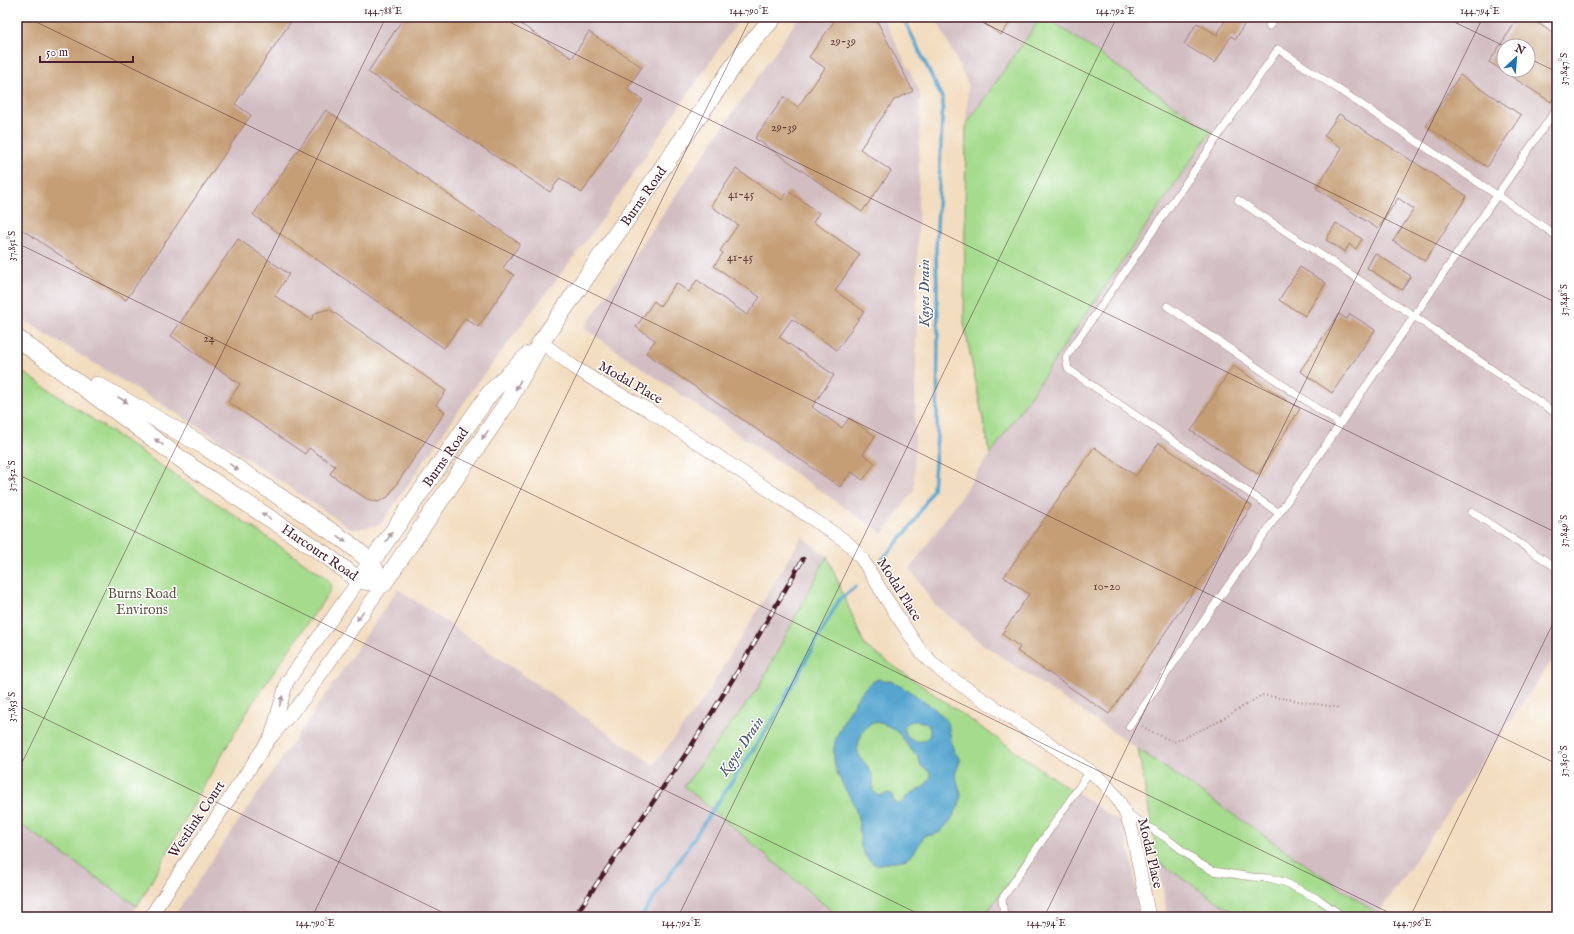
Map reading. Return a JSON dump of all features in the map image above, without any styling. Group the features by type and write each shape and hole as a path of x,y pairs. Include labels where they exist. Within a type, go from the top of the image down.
{"street":[{"name":"Burns Road","path":"744,51 762,17"},
{"name":"Burns Road","path":"383,584 507,403 541,342 744,51 774,17"},
{"name":"Harcourt Road","path":"23,342 204,446 346,542 371,562 383,584"},
{"name":"Harcourt Road","path":"23,342 193,468 324,554 359,580 383,584"},
{"name":"Burns Road","path":"359,580 490,393 541,342"},
{"name":"Modal Place","path":"541,342 574,367 599,383 653,413 846,541 864,562 921,652 942,672 1090,771 1103,782 1115,795 1125,812 1132,831 1149,917"},
{"name":"Westlink Court","path":"270,738 287,682 359,580"},
{"name":"Westlink Court","path":"150,917 270,738 305,697 383,584"}],"lane":[{"path":"1269,26 1276,17"},
{"path":"1279,513 1068,369 1066,357 1278,50 1498,195 1557,236"},
{"path":"1129,727 1279,513 1498,195 1554,117 1557,108"},
{"path":"1238,200 1414,316 1557,414"},
{"path":"1167,306 1340,424"},
{"path":"1472,512 1557,568"},
{"path":"1004,917 1002,899 1090,771"},
{"path":"1125,812 1169,840 1197,862 1213,870 1252,877 1270,878 1284,882 1320,900 1344,917"}],"path":[{"path":"1134,720 1152,732 1174,742 1214,724 1262,695 1341,708"}],"shaded area":[{"path":"17,17 741,17 596,228 478,382 381,524 353,530 209,433 17,315"},
{"path":"799,17 883,17 920,92 914,490 883,534 584,328"},
{"path":"935,17 1041,17 966,125 968,84"},
{"path":"1046,17 1557,17 1557,653 1376,917 1168,917 1138,749 984,645 935,605 910,569 990,455 1211,132"},
{"path":"802,537 827,556 759,687 685,786 839,917 173,917 398,589 654,765 703,700"},
{"path":"1070,787 1123,825 1131,857 1140,917 980,917"},
{"path":"17,822 137,906 129,917 17,917"}],"green space":[{"path":"1041,17 1046,17 1211,131 990,455 964,323 966,125"},
{"name":"Burns Road Environs","path":"17,368 324,576 331,584 330,591 251,705 137,906 17,822"},
{"path":"827,556 865,646 1075,793 983,917 839,917 684,786 759,687"},
{"path":"1138,749 1378,914 1376,917 1241,917 1158,862"}],"water":[{"path":"878,679 890,681 904,688 923,700 945,719 948,725 954,752 961,759 955,774 961,794 959,805 951,820 940,832 934,835 925,835 914,853 907,859 876,865 869,860 862,849 857,814 853,802 836,770 834,761 834,746 839,732 858,697 871,682","holes":["913,721 923,722 930,729 929,736 926,739 915,741 908,738 904,729 907,723","873,722 892,728 918,756 921,766 930,772 931,776 924,786 907,796 899,804 894,802 892,794 888,793 880,796 874,792 871,772 859,755 858,744 863,731"]}],"building":[{"path":"17,17 294,17 235,104 251,115 126,300 17,226"},
{"path":"404,17 510,17 572,58 589,32 642,67 627,89 643,100 582,193 560,178 550,192 368,72"},
{"path":"837,17 875,17 913,91 894,100 860,149 891,171 862,212 755,138 784,97 798,107 825,68 809,57"},
{"path":"975,17 1014,17 1001,35"},
{"path":"1227,17 1248,17 1236,39 1231,36 1215,63 1184,44 1197,23 1217,35"},
{"path":"1519,17 1529,17 1557,36 1557,92 1551,102 1514,78 1536,78 1536,38 1505,38"},
{"path":"1496,52 1496,67 1489,62"},
{"path":"1460,75 1521,115 1487,167 1426,126"},
{"path":"326,110 520,244 503,268 514,275 478,327 465,318 444,348 253,215"},
{"path":"1339,114 1467,196 1425,261 1393,241 1414,209 1398,198 1378,229 1316,188 1342,148 1324,136"},
{"path":"736,169 782,200 788,191 819,213 813,222 860,254 835,291 864,311 837,350 792,319 779,337 834,375 812,407 842,428 849,418 875,436 863,454 875,463 863,480 851,472 840,487 646,353 655,340 636,327 654,301 660,306 676,283 689,292 697,280 747,315 760,297 714,266 723,253 720,251 738,225 711,206"},
{"path":"1336,223 1362,239 1356,249 1349,244 1345,252 1326,240"},
{"path":"238,239 289,274 275,296 311,320 315,313 329,309 446,391 436,405 445,412 388,497 378,502 367,499 330,474 335,466 309,448 305,454 228,402 240,384 171,336"},
{"path":"1375,253 1411,276 1402,290 1367,268"},
{"path":"1300,267 1326,283 1305,316 1279,300"},
{"path":"1339,314 1347,319 1350,314 1375,330 1332,393 1300,371"},
{"path":"1233,366 1300,409 1258,474 1191,431"},
{"path":"1159,443 1252,506 1109,714 1017,651 1020,647 1002,634 1029,594 1004,577 1094,447 1136,476"}],"waterway":[{"name":"Kayes Drain","path":"881,561 913,524 933,489 937,437 938,330 936,250 943,100 903,17"},
{"name":"Kayes Drain","path":"641,917 773,720 839,600 855,587"}],"railway":[{"path":"574,917 690,748 739,669 803,559"}]}
